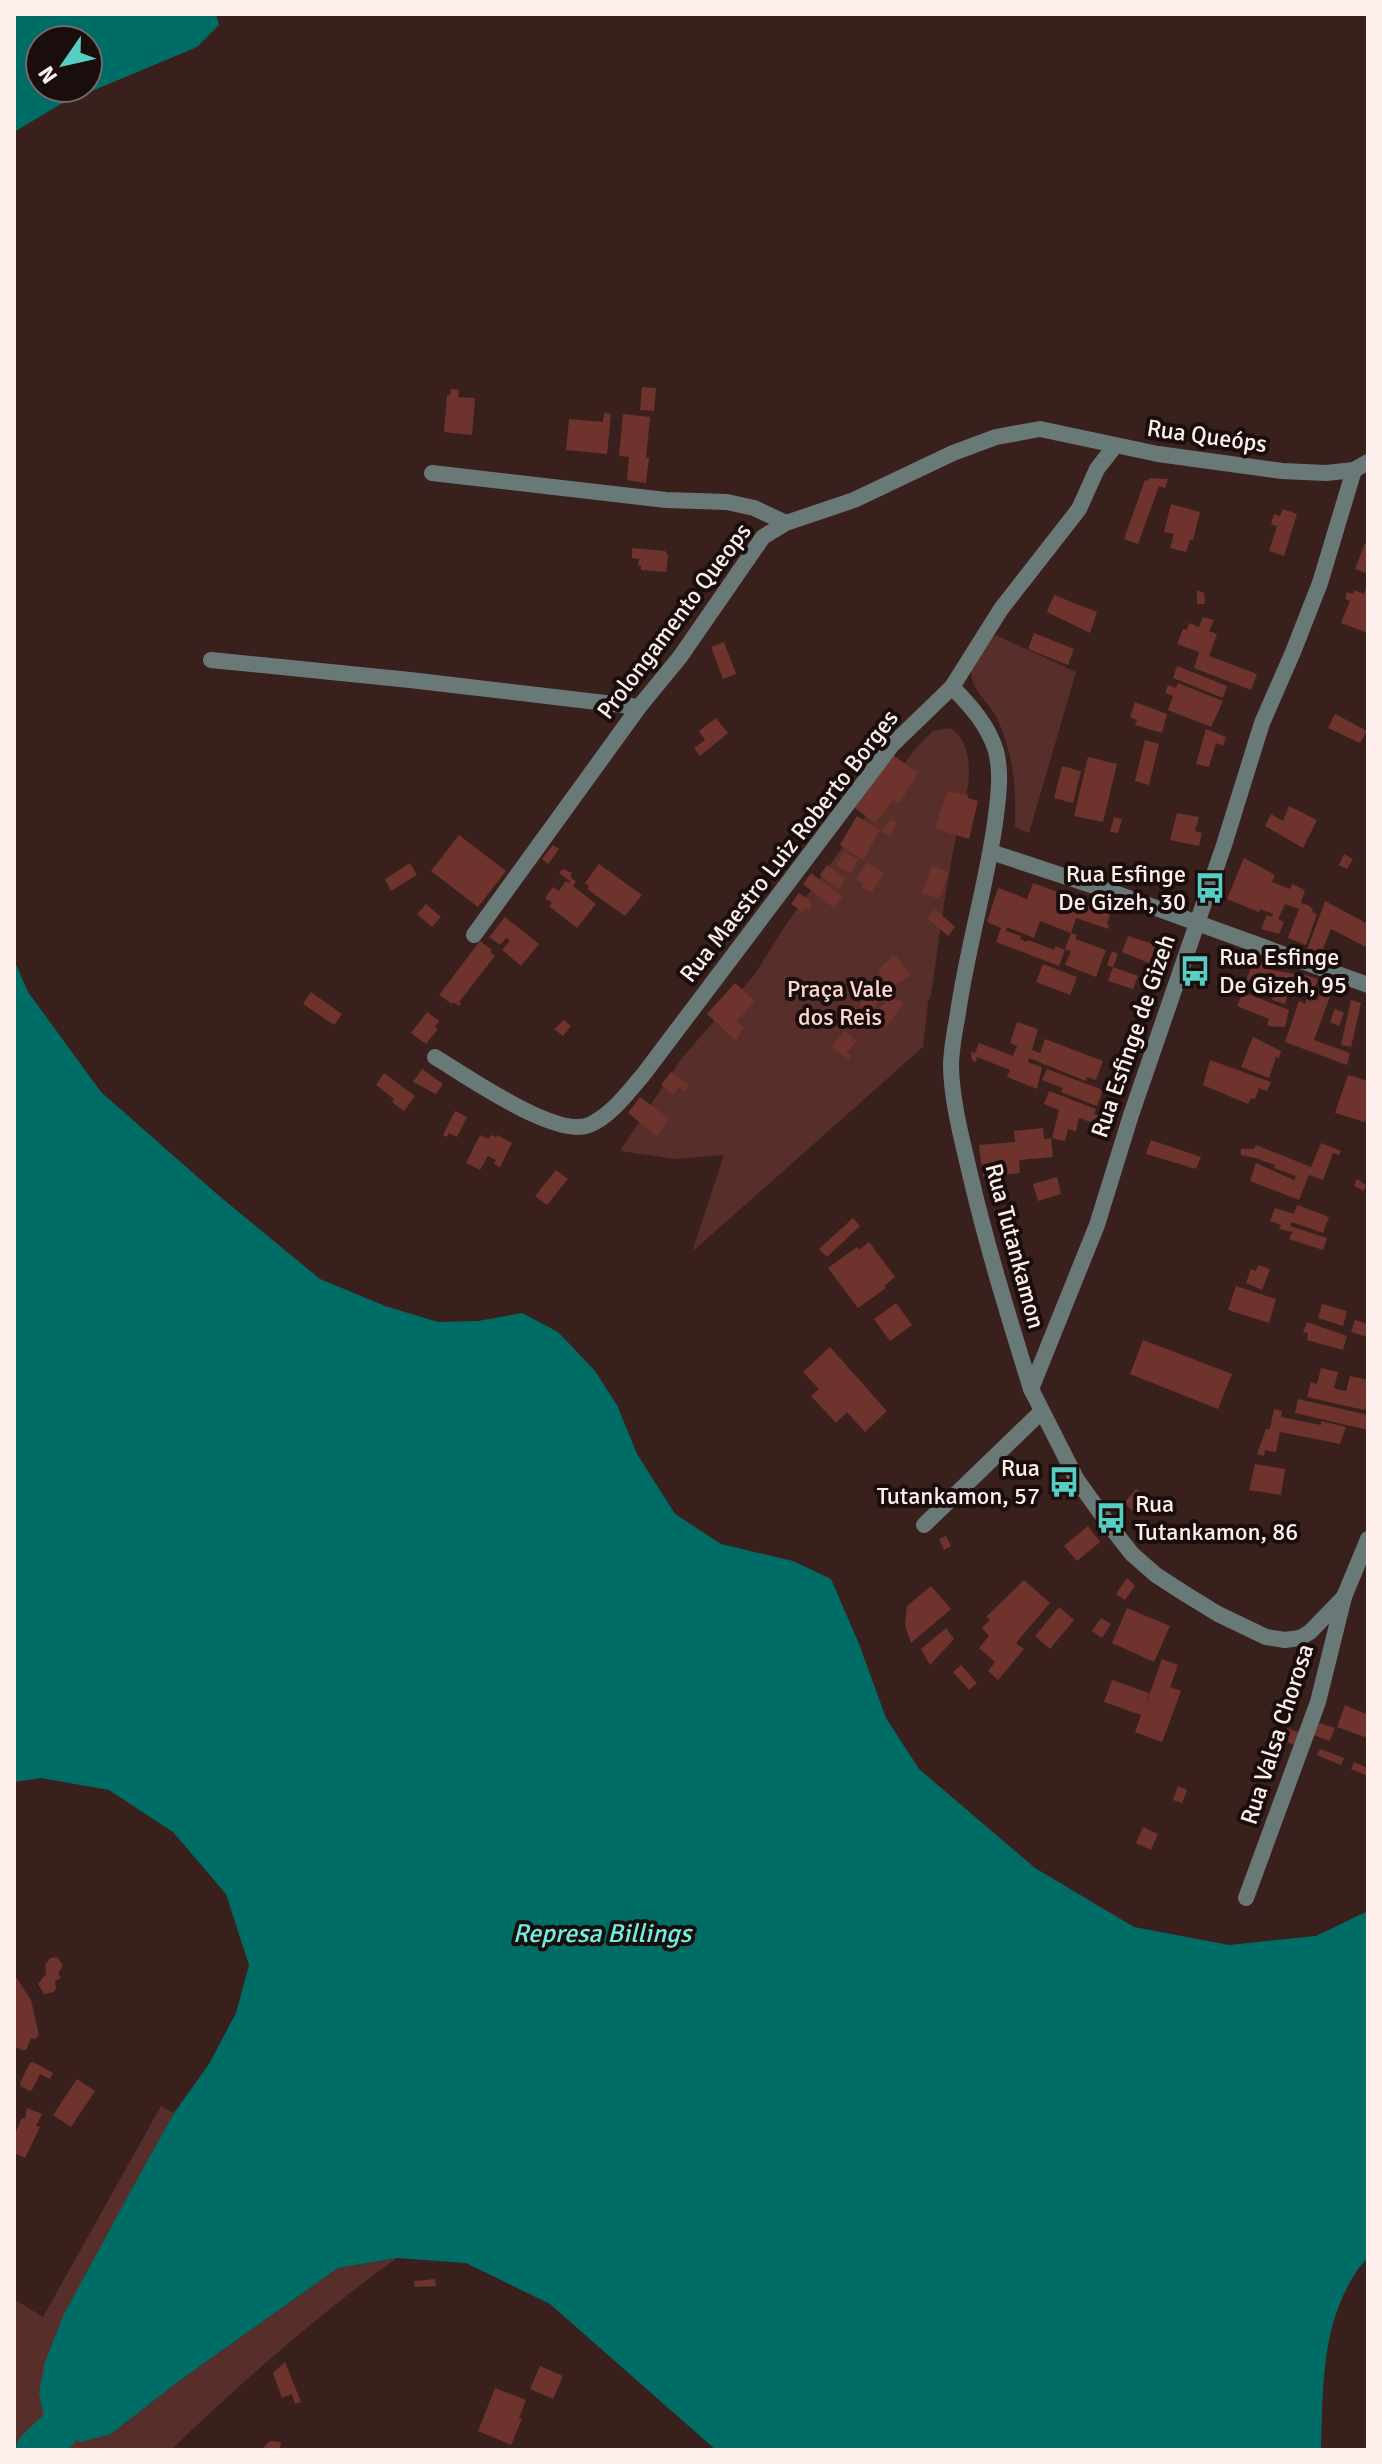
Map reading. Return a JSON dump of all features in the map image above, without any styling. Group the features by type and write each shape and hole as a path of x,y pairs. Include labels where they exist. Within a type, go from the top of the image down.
{"street":[{"name":"Rua Queóps","path":"1040,429 1115,446 1282,471 1326,473 1361,466"},
{"name":"Prolongamento Queops","path":"474,935 639,707 680,657 763,537 786,523 854,500 953,453 996,437 1040,429"},
{"name":"Rua Maestro Luiz Roberto Borges","path":"435,1057 530,1113 564,1126 587,1126 606,1114 643,1075 892,745 952,687 1001,609 1079,509 1097,469 1115,446"},
{"name":"Rua Esfinge de Gizeh","path":"1031,1389 1097,1225 1262,723 1320,583 1361,466"},
{"path":"432,473 666,500 727,502 754,508 786,523"},
{"path":"211,660 639,707"},
{"name":"Rua Tutankamon","path":"952,687 972,708 996,752 999,789 991,852 962,986 951,1065 962,1140 981,1224 1031,1389 1077,1480 1132,1554 1156,1575 1218,1614 1266,1637 1285,1640 1300,1638 1310,1632 1344,1597"},
{"path":"991,852 1368,985"},
{"path":"924,1525 1041,1412"},
{"name":"Rua Valsa Chorosa","path":"1246,1898 1318,1702 1344,1597 1368,1539"}],"green space":[{"path":"996,635 1076,672 1029,833 1015,827 1014,785 1007,745 997,718 977,690 972,677 971,666 986,637"},
{"name":"Praça Vale dos Reis","path":"950,728 965,746 969,779 949,876 923,1047 692,1252 724,1155 675,1159 620,1151 682,1058 755,974 787,923 915,749 933,731"},
{"path":"161,2106 174,2113 64,2314 111,2434 179,2381 338,2268 397,2258 281,2350 171,2450 14,2450 14,2299 43,2317"}],"water":[{"path":"14,14 216,14 219,25 197,47 104,86 104,24 24,24 24,104 61,104 14,132"},
{"name":"Represa Billings","path":"14,960 28,992 101,1092 320,1279 385,1306 438,1322 478,1321 522,1313 558,1332 595,1371 617,1405 637,1454 675,1514 721,1544 793,1561 831,1579 886,1718 919,1769 1035,1868 1134,1927 1229,1945 1316,1936 1368,1911 1368,2259 1349,2284 1333,2323 1325,2365 1321,2450 716,2450 550,2304 466,2263 397,2258 338,2268 179,2381 111,2434 81,2442 58,2430 44,2416 39,2393 45,2362 64,2314 174,2113 209,2064 236,2013 249,1965 226,1894 173,1832 109,1790 41,1778 14,1782"}],"building":[{"path":"642,387 656,388 654,411 640,410"},
{"path":"451,389 459,390 458,397 475,398 472,435 444,432 447,395 450,395"},
{"path":"604,413 611,414 607,454 566,450 569,419 603,422"},
{"path":"623,414 650,417 646,483 627,480 629,457 619,456"},
{"path":"1168,479 1165,488 1159,486 1138,544 1124,539 1145,480"},
{"path":"1171,504 1200,512 1193,540 1190,540 1186,552 1170,548 1174,534 1164,532"},
{"path":"1283,509 1297,514 1284,556 1269,551 1277,526 1271,524 1274,514 1280,516"},
{"path":"1365,543 1368,544 1368,574 1355,569"},
{"path":"632,548 665,551 668,555 666,572 641,570 639,559 632,558"},
{"path":"1368,580 1368,633 1341,623 1350,601 1345,599 1347,592 1353,594 1354,590 1364,594"},
{"path":"1197,590 1204,593 1205,604 1197,604"},
{"path":"1054,595 1097,612 1090,633 1047,612"},
{"path":"1203,617 1214,620 1209,631 1217,634 1209,656 1257,674 1251,690 1194,668 1199,652 1177,644 1183,629 1187,630 1189,623 1199,627"},
{"path":"1034,633 1074,649 1068,665 1028,649"},
{"path":"724,642 736,674 723,679 711,647"},
{"path":"1177,666 1227,686 1223,698 1173,678"},
{"path":"1178,683 1223,701 1211,727 1168,710 1173,696 1165,693 1168,685 1176,688"},
{"path":"1135,702 1167,714 1162,733 1135,725 1137,720 1130,717"},
{"path":"1335,714 1367,731 1360,743 1328,728"},
{"path":"716,718 728,733 700,756 694,748 705,740 699,731"},
{"path":"1206,729 1226,737 1223,746 1216,743 1209,767 1196,764"},
{"path":"1145,740 1159,744 1149,785 1135,781"},
{"path":"893,755 918,773 899,804 893,800 875,823 855,808"},
{"path":"1088,757 1117,764 1103,822 1074,816"},
{"path":"1062,766 1081,771 1073,803 1054,798"},
{"path":"947,791 968,795 968,798 978,801 969,839 935,829"},
{"path":"1289,806 1317,820 1303,848 1265,826 1271,814 1283,821"},
{"path":"1177,813 1199,817 1195,831 1202,833 1199,846 1170,840"},
{"path":"857,816 880,830 863,860 840,845"},
{"path":"1114,817 1122,819 1118,833 1110,832"},
{"path":"890,819 897,823 890,836 882,832"},
{"path":"459,835 506,871 478,907 431,871"},
{"path":"553,845 559,849 548,864 542,859"},
{"path":"844,852 858,859 851,873 836,866"},
{"path":"1344,854 1353,859 1347,869 1339,865"},
{"path":"1244,858 1275,875 1272,882 1290,889 1292,884 1305,890 1301,903 1317,914 1306,945 1288,938 1299,909 1285,904 1278,919 1284,922 1279,934 1261,929 1267,915 1272,917 1273,914 1260,909 1259,912 1227,899"},
{"path":"867,862 884,873 872,892 861,888 863,884 856,879"},
{"path":"410,863 417,875 391,891 385,879"},
{"path":"599,864 642,895 625,916 587,889 589,886 585,883"},
{"path":"827,865 846,879 839,889 820,875"},
{"path":"932,866 949,872 939,899 922,893"},
{"path":"563,869 572,873 570,876 576,882 573,886 596,904 577,928 549,906 552,903 545,898 553,887 559,891 566,881 569,883 559,873"},
{"path":"811,873 843,897 834,908 803,884"},
{"path":"1033,883 1111,911 1108,929 1076,918 1071,933 1040,921 1034,938 1007,927 1006,931 1021,936 1020,939 1027,942 1065,950 1059,966 996,942 1001,928 987,922 998,888 1027,899"},
{"path":"799,893 811,901 809,910 806,907 803,912 791,904"},
{"path":"1325,901 1368,924 1368,948 1331,929 1323,948 1342,954 1338,962 1307,950"},
{"path":"426,904 441,917 432,927 417,914"},
{"path":"935,909 955,927 948,936 927,918"},
{"path":"505,917 539,944 521,966 502,950 510,941 506,938 500,945 489,937"},
{"path":"1071,933 1077,935 1075,939 1106,950 1096,977 1065,965 1071,951 1065,949"},
{"path":"1128,936 1156,945 1149,963 1122,952"},
{"path":"480,941 495,956 459,1006 452,1004 439,995"},
{"path":"1112,951 1118,954 1113,967 1107,965"},
{"path":"893,955 911,975 890,989 878,971"},
{"path":"1254,959 1264,963 1262,968 1294,974 1285,1004 1272,1000 1274,992 1255,985 1255,990 1244,986"},
{"path":"1043,964 1077,977 1070,995 1036,982"},
{"path":"1113,967 1138,976 1133,989 1108,981"},
{"path":"1300,973 1318,979 1311,998 1317,1001 1322,987 1332,991 1314,1040 1350,1053 1347,1065 1285,1042 1299,1001 1305,1004 1307,998 1294,991"},
{"path":"735,983 755,1001 737,1021 744,1028 736,1041 707,1014"},
{"path":"873,987 884,994 870,1014 859,1006"},
{"path":"311,992 342,1014 334,1025 303,1004"},
{"path":"1243,992 1289,1010 1285,1027 1267,1026 1269,1019 1237,1006"},
{"path":"891,994 903,1004 886,1027 873,1017"},
{"path":"1351,1000 1361,1003 1351,1047 1341,1045"},
{"path":"1335,1009 1344,1013 1339,1026 1330,1022"},
{"path":"427,1012 439,1021 435,1027 438,1029 426,1044 411,1033"},
{"path":"564,1020 571,1026 563,1036 554,1029"},
{"path":"1017,1022 1038,1029 1032,1050 1040,1053 1045,1039 1103,1061 1096,1080 1087,1077 1086,1081 1029,1058 1028,1062 1042,1067 1037,1089 1007,1077 1010,1070 977,1057 976,1062 972,1060 971,1052 975,1053 979,1043 1013,1056 1017,1046 1010,1043"},
{"path":"845,1031 857,1041 847,1052 852,1056 848,1060 831,1046"},
{"path":"1253,1037 1281,1051 1269,1078 1241,1067"},
{"path":"1210,1060 1271,1082 1267,1091 1259,1088 1255,1099 1251,1098 1248,1104 1203,1085"},
{"path":"422,1069 443,1084 436,1094 413,1082"},
{"path":"1047,1069 1103,1090 1097,1106 1061,1092 1063,1088 1042,1080"},
{"path":"671,1072 689,1085 685,1092 679,1087 673,1095 661,1085"},
{"path":"384,1073 415,1096 404,1111 376,1085"},
{"path":"1348,1075 1368,1081 1368,1123 1335,1113"},
{"path":"1049,1091 1096,1109 1094,1114 1105,1118 1102,1126 1079,1118 1076,1131 1068,1129 1065,1141 1052,1138 1059,1110 1044,1104"},
{"path":"640,1097 669,1119 657,1136 628,1113"},
{"path":"455,1111 467,1117 457,1137 449,1133 447,1137 443,1135"},
{"path":"1043,1128 1044,1139 1051,1138 1053,1157 1019,1160 1020,1173 983,1177 979,1145 1015,1142 1014,1131"},
{"path":"480,1135 489,1139 491,1135 497,1135 512,1143 500,1167 494,1164 496,1160 488,1156 480,1170 466,1163"},
{"path":"1151,1140 1201,1157 1196,1169 1146,1154"},
{"path":"1321,1143 1341,1151 1339,1155 1333,1153 1323,1180 1309,1175 1299,1200 1250,1181 1256,1163 1294,1180 1296,1176 1274,1168 1275,1165 1241,1155 1241,1149 1254,1149 1256,1145 1311,1167"},
{"path":"556,1170 568,1179 547,1205 535,1196"},
{"path":"1057,1177 1061,1194 1038,1201 1033,1184"},
{"path":"1357,1179 1366,1185 1364,1191 1354,1186"},
{"path":"1297,1205 1329,1217 1323,1233 1292,1222 1290,1226 1327,1238 1323,1250 1289,1239 1292,1232 1279,1229 1281,1225 1270,1221 1275,1208 1294,1214"},
{"path":"853,1218 860,1226 827,1257 819,1249"},
{"path":"869,1242 895,1277 884,1286 886,1288 858,1308 828,1268"},
{"path":"1258,1265 1270,1269 1262,1290 1246,1283 1251,1269 1256,1271"},
{"path":"1236,1286 1276,1299 1269,1323 1228,1310"},
{"path":"896,1303 912,1325 890,1341 874,1319"},
{"path":"1322,1304 1347,1311 1343,1326 1318,1318"},
{"path":"1355,1320 1368,1324 1368,1337 1351,1332"},
{"path":"1307,1322 1347,1336 1343,1350 1307,1340 1308,1333 1303,1332"},
{"path":"1143,1340 1232,1374 1218,1409 1130,1374"},
{"path":"830,1347 887,1411 865,1432 847,1412 836,1423 811,1396 819,1389 803,1372"},
{"path":"1321,1368 1338,1372 1334,1388 1341,1390 1346,1391 1350,1376 1368,1380 1368,1407 1364,1410 1307,1397 1311,1382 1317,1384"},
{"path":"1298,1399 1368,1415 1368,1430 1295,1413"},
{"path":"1274,1409 1282,1411 1281,1417 1346,1427 1340,1444 1280,1432 1276,1452 1265,1450 1264,1456 1257,1454 1266,1429 1270,1429"},
{"path":"1255,1464 1285,1469 1281,1495 1249,1490"},
{"path":"1136,1489 1149,1499 1133,1511 1124,1503"},
{"path":"1088,1526 1100,1542 1077,1561 1064,1546"},
{"path":"946,1536 951,1546 944,1550 939,1539"},
{"path":"1127,1578 1135,1586 1125,1600 1116,1594"},
{"path":"1024,1580 1050,1603 1016,1643 1024,1649 998,1680 988,1671 995,1662 979,1648 989,1636 982,1628 990,1620 986,1617"},
{"path":"931,1586 951,1609 911,1643 905,1626 907,1606"},
{"path":"1059,1607 1074,1620 1050,1649 1035,1636"},
{"path":"1127,1608 1170,1626 1154,1662 1112,1643"},
{"path":"1101,1618 1111,1624 1102,1638 1092,1631"},
{"path":"946,1628 954,1639 930,1665 921,1649"},
{"path":"1162,1659 1178,1665 1170,1687 1181,1691 1162,1742 1135,1732 1141,1715 1104,1702 1112,1680 1149,1693 1145,1707"},
{"path":"961,1665 977,1683 969,1690 953,1672"},
{"path":"1345,1705 1368,1715 1368,1738 1337,1727"},
{"path":"1319,1723 1335,1728 1330,1741 1314,1735"},
{"path":"1287,1728 1304,1734 1299,1747 1282,1740"},
{"path":"1320,1749 1344,1758 1341,1765 1317,1755"},
{"path":"1354,1762 1368,1768 1368,1776 1351,1769"},
{"path":"1178,1786 1187,1790 1182,1803 1173,1800"},
{"path":"1143,1827 1158,1834 1151,1850 1136,1843"},
{"path":"57,1957 63,1965 58,1974 61,1978 55,1981 54,1992 44,1994 38,1984 46,1974 45,1965 50,1958"},
{"path":"14,1974 31,2000 39,2035 31,2038 26,2050 14,2047"},
{"path":"33,2062 53,2073 50,2079 40,2074 29,2091 20,2083"},
{"path":"77,2079 95,2091 71,2127 53,2115"},
{"path":"27,2108 42,2114 36,2126 40,2127 25,2158 14,2153 14,2136 22,2118 25,2119"},
{"path":"435,2279 436,2286 415,2287 414,2281"},
{"path":"285,2362 301,2402 295,2404 292,2394 282,2398 273,2373"},
{"path":"540,2366 563,2376 553,2399 530,2389"},
{"path":"495,2388 526,2400 511,2445 478,2431"},
{"path":"270,2441 281,2442 280,2448 261,2450"}],"waterway":[{"path":"37,2450 58,2430"}],"place":[{"name":"Rua Esfinge De Gizeh, 30","path":"1210,888"},
{"name":"Rua Esfinge De Gizeh, 95","path":"1195,971"},
{"name":"Rua Tutankamon, 57","path":"1064,1482"},
{"name":"Rua Tutankamon, 86","path":"1111,1518"}]}
